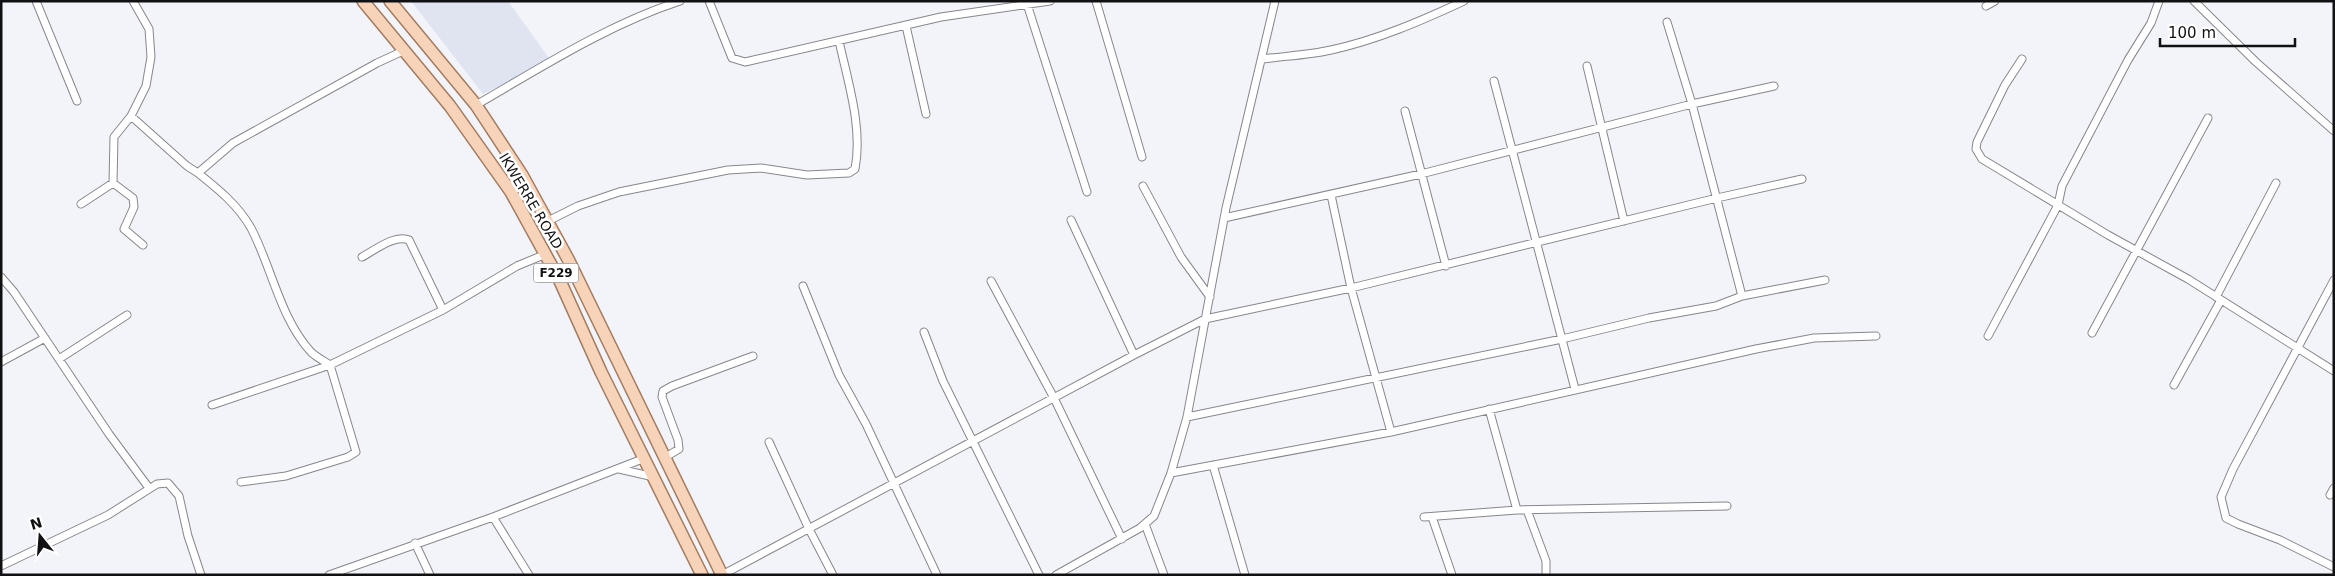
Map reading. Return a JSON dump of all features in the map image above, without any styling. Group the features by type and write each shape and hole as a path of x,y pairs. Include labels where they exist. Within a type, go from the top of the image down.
{"main road":[{"name":"IKWERRE ROAD","path":"363,1 450,106 512,192 546,254 601,372 702,575"},
{"name":"F229","path":"390,1 476,105 522,175 548,221 722,575"},
{"path":"645,458 664,472 707,561 716,572 722,575"}],"street":[{"path":"36,1 77,101"},
{"path":"114,183 114,137 131,116 146,86 152,57 149,30 133,1"},
{"path":"476,105 572,49 631,19 680,1"},
{"path":"709,1 732,58 745,62 906,26 941,16 1050,1"},
{"path":"1096,1 1142,157"},
{"path":"1056,575 1122,539 1145,524 1154,516 1171,473 1187,417 1224,218 1263,59 1275,1"},
{"path":"1263,59 1330,50 1364,41 1422,20 1464,1"},
{"path":"1986,6 1994,1"},
{"path":"1988,336 2058,205 2062,186 2128,60 2151,23 2159,1"},
{"path":"2194,1 2256,62 2334,131"},
{"path":"1027,4 1087,192"},
{"path":"1667,22 1692,104 1742,296"},
{"path":"906,26 926,114"},
{"path":"548,221 578,206 619,192 728,170 761,168 807,175 849,174 855,169 857,158 856,124 839,41"},
{"path":"198,173 241,138 377,63 403,51"},
{"path":"2022,59 2005,85 1976,149 1978,155 1988,164 2138,250 2219,299 2297,350 2334,371"},
{"path":"1587,66 1624,220"},
{"path":"1494,81 1575,389"},
{"path":"1224,218 1421,174 1692,104 1774,86"},
{"path":"1405,111 1446,266"},
{"path":"131,116 237,207 251,228 285,310 298,334 312,353 330,365 356,452 348,457 286,476 241,482"},
{"path":"2092,332 2208,118"},
{"path":"722,575 894,482 974,442 1134,355 1205,319 1446,266 1624,220 1802,180"},
{"path":"80,204 114,183"},
{"path":"114,183 132,196 134,207 124,229 143,245"},
{"path":"2174,385 2276,183"},
{"path":"1143,186 1181,257 1210,297"},
{"path":"1331,195 1351,288 1375,378 1392,432"},
{"path":"1071,220 1134,355"},
{"path":"362,257 395,239 403,237 409,240 444,310"},
{"path":"212,405 330,365 444,310 517,266 546,254"},
{"path":"1,277 45,338 109,434 149,488"},
{"path":"1187,417 1562,339 1649,318 1716,306 1742,296 1825,280"},
{"path":"2334,280 2233,469 2221,497 2222,508 2226,518 2280,540 2334,567"},
{"path":"991,281 1054,398 1122,539"},
{"path":"803,286 839,375 894,482 937,575"},
{"path":"59,359 127,315"},
{"path":"924,332 943,380 1039,575"},
{"path":"1171,473 1392,432 1575,389 1814,338 1876,336"},
{"path":"1,362 45,338"},
{"path":"664,458 679,449 678,440 662,397 663,392 672,386 753,356"},
{"path":"1489,409 1517,510"},
{"path":"769,442 808,529 833,575"},
{"path":"330,575 493,517 645,458"},
{"path":"1213,465 1245,575"},
{"path":"619,469 654,477"},
{"path":"1,566 108,515 157,484 168,483 179,496 188,536 201,575"},
{"path":"1452,575 1428,517 1517,510 1728,506"},
{"path":"1527,510 1546,561 1546,575"},
{"path":"493,517 529,575"},
{"path":"1145,524 1164,575"},
{"path":"415,544 430,575"}],"shaded area":[{"path":"411,1 508,1 551,61 483,94"}]}
